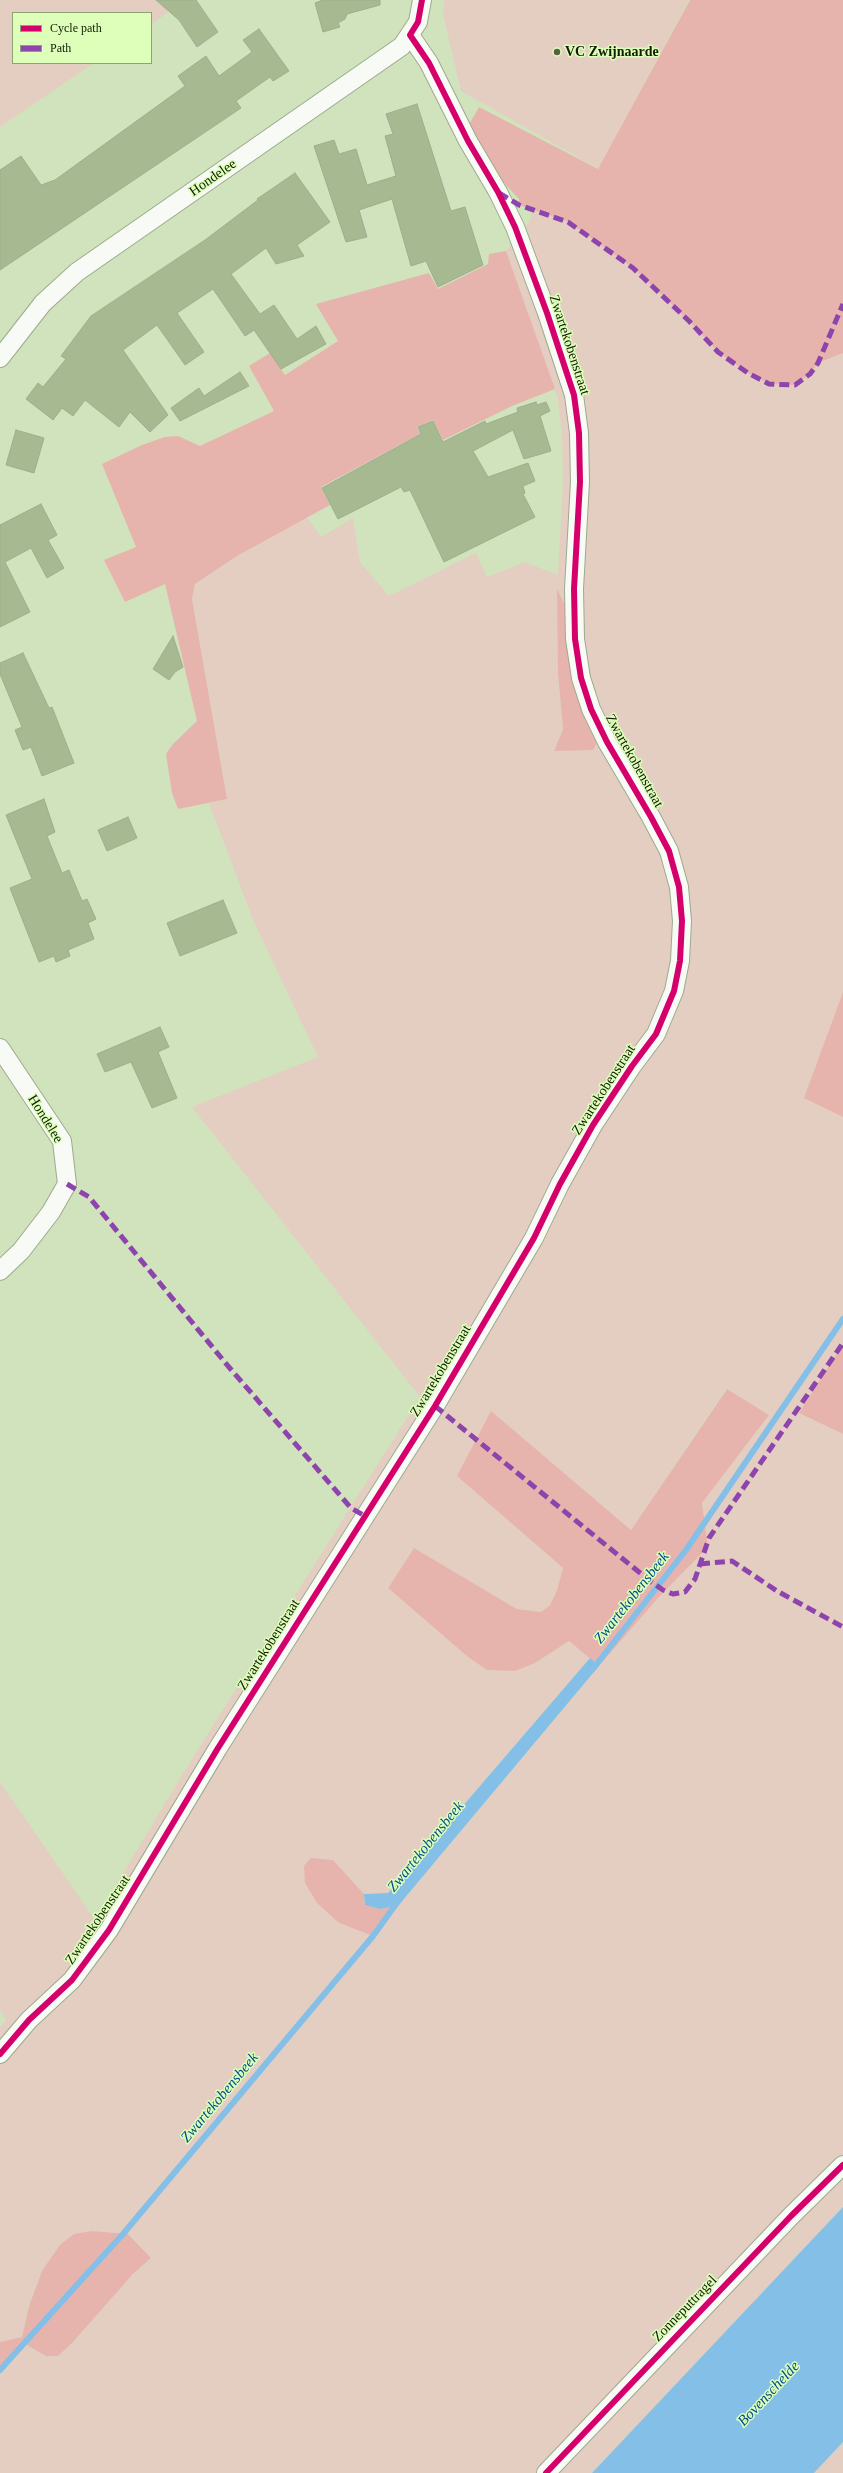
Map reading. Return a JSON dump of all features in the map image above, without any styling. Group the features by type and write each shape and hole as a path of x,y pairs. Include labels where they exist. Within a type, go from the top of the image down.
{"street":[{"name":"Hondelee","path":"0,358 43,303 77,272 402,46 418,22 422,0"},
{"name":"Zwartekobenstraat","path":"0,2054 29,2020 72,1980 109,1930 218,1748 435,1406 534,1238 560,1184 593,1125 632,1066 656,1034 674,991 678,968 682,921 679,887 669,851 652,817 607,742 591,709 581,678 575,639 574,589 580,482 579,433 574,395 547,313 515,227 498,192 468,141 429,63 410,35"},
{"name":"Hondelee","path":"0,1048 62,1141 67,1184 51,1212 21,1251 0,1271"},
{"name":"Zonneputtragel","path":"546,2473 790,2216 843,2164"}],"shaded area":[{"path":"0,0 184,0 152,24 152,12 12,12 12,64 93,64 0,127"},
{"name":"VC Zwijnaarde","path":"444,0 689,0 599,169 461,91 443,14"},
{"path":"690,0 843,0 843,353 818,363 810,374 795,385 769,384 748,373 718,352 689,321 633,268 568,222 519,205 519,199 491,169 467,128 479,107 598,169"},
{"path":"532,210 568,222 633,268 689,321 718,352 810,374 818,363 843,353 843,992 805,1098 843,1117 843,1344 799,1413 843,1434 843,2207 592,2473 0,2473 0,2370 25,2344 46,2356 72,2343 118,2289 151,2258 128,2234 92,2231 42,2271 29,2306 22,2337 0,2342 0,2027 6,2020 0,2010 0,1782 95,1920 185,1770 420,1397 192,1107 318,1057 253,920 209,803 227,799 192,599 195,584 237,556 307,517 321,537 353,518 360,562 389,596 476,553 487,577 525,562 558,575 563,482 562,435 558,399 506,251 530,221","holes":["558,673 593,750 554,750 563,729","726,1389 769,1415 702,1503 708,1547 658,1598 599,1666 373,1936 339,1923 333,1860 364,1894 388,1893 590,1658 569,1641 535,1663 487,1670 468,1657 388,1588 414,1548 517,1609 541,1612 550,1605 557,1590 563,1568 458,1476 491,1412 631,1530"]},
{"path":"506,251 555,389 512,406 443,440 433,420 417,427 420,434 321,487 330,505 237,556 195,584 192,599 227,799 178,809 172,793 166,754 173,744 197,721 165,584 125,602 104,560 136,547 102,464 142,445 165,437 178,436 200,446 274,411 249,366 270,353 285,375 338,341 316,304 429,273 438,289 488,264 489,254"},
{"path":"557,589 568,611 599,739 593,750 554,751 563,729 558,673"},
{"path":"843,992 843,1117 804,1098"},
{"path":"843,1344 843,1434 799,1413"},
{"path":"727,1389 769,1415 702,1503 708,1547 658,1598 599,1666 569,1641 535,1663 515,1671 487,1670 468,1657 388,1588 414,1548 517,1609 541,1612 550,1605 557,1590 563,1568 457,1476 491,1411 631,1530"},
{"path":"311,1858 333,1860 364,1894 365,1905 380,1909 398,1906 373,1936 339,1923 317,1903 305,1883 304,1866"},
{"path":"92,2231 128,2234 151,2258 132,2275 72,2343 58,2356 46,2356 25,2344 0,2370 0,2342 22,2337 29,2306 42,2271 60,2245 74,2234"},
{"path":"843,2442 843,2473 814,2473"}],"water":[{"path":"590,1658 599,1666 398,1906 380,1909 365,1905 364,1894 388,1893"},
{"name":"Bovenschelde","path":"843,2207 843,2442 814,2473 592,2473"}],"building":[{"path":"156,0 196,0 218,32 197,47 179,20"},
{"path":"323,0 380,0 380,5 347,14 345,19 338,23 340,27 323,32 315,3"},
{"path":"259,29 289,71 273,81 270,77 236,101 241,108 0,270 0,170 21,156 41,185 55,180 185,86 178,76 206,56 219,76 252,52 243,40"},
{"path":"417,104 451,211 465,207 483,265 438,287 426,261 411,266 392,199 359,210 367,237 346,242 314,146 334,140 339,154 356,149 367,185 396,176 385,136 393,134 386,114"},
{"path":"295,173 330,222 297,245 304,256 276,264 266,248 231,274 260,314 274,305 297,339 316,326 326,344 281,369 254,330 245,336 213,289 177,313 204,352 185,365 157,325 123,350 168,415 150,432 130,412 119,427 85,400 73,416 62,408 53,420 26,399 38,383 43,387 66,359 61,356 91,316 205,240 258,200 257,199"},
{"path":"240,372 249,386 180,421 171,408 199,388 204,396"},
{"path":"536,402 537,405 546,402 550,411 540,416 551,451 524,459 513,430 473,451 488,477 528,463 535,481 523,486 525,493 523,494 535,517 444,562 410,490 404,492 401,487 338,519 322,488 421,434 418,427 433,421 443,442 485,421 486,424 518,412 517,408"},
{"path":"16,430 44,438 34,473 6,465"},
{"path":"41,504 57,535 48,540 64,568 47,578 31,548 5,562 30,612 0,627 0,525"},
{"path":"173,636 183,667 175,672 169,680 153,669"},
{"path":"23,653 49,708 52,707 74,763 42,776 31,747 23,750 15,730 22,727 0,674 0,663"},
{"path":"44,799 55,832 47,836 62,873 69,870 82,901 87,899 96,919 88,923 94,939 68,950 70,956 56,962 54,956 39,962 10,888 32,879 6,815"},
{"path":"128,817 137,838 107,851 98,830"},
{"path":"223,900 237,933 180,956 167,923"},
{"path":"160,1027 169,1047 158,1052 177,1098 152,1108 131,1062 105,1072 97,1054"}],"waterway":[{"name":"Zwartekobensbeek","path":"592,1670 686,1550 843,1319"},
{"name":"Zwartekobensbeek","path":"0,2370 123,2234 373,1936 399,1900"}],"marked path":[{"path":"499,193 519,205 568,222 633,268 689,321 718,352 748,373 769,384 795,385 810,374 818,363 843,304"},
{"path":"67,1184 89,1197 228,1366 351,1508 365,1516"},
{"path":"435,1406 650,1581 663,1590 673,1594 685,1592 695,1579 709,1538 843,1343"},
{"path":"700,1564 732,1561 777,1591 843,1627"}],"cycle path":[{"path":"0,2054 29,2020 72,1980 109,1930 218,1748 435,1406 534,1238 560,1184 593,1125 632,1066 656,1034 674,991 680,961 682,921 679,887 669,851 607,742 591,709 581,678 575,639 574,589 580,482 579,433 574,395 547,313 515,227 498,192 468,141 429,63 410,35 418,22 422,0"},
{"path":"546,2473 791,2216 843,2165"}],"place":[{"name":"VC Zwijnaarde","path":"557,52"}]}
